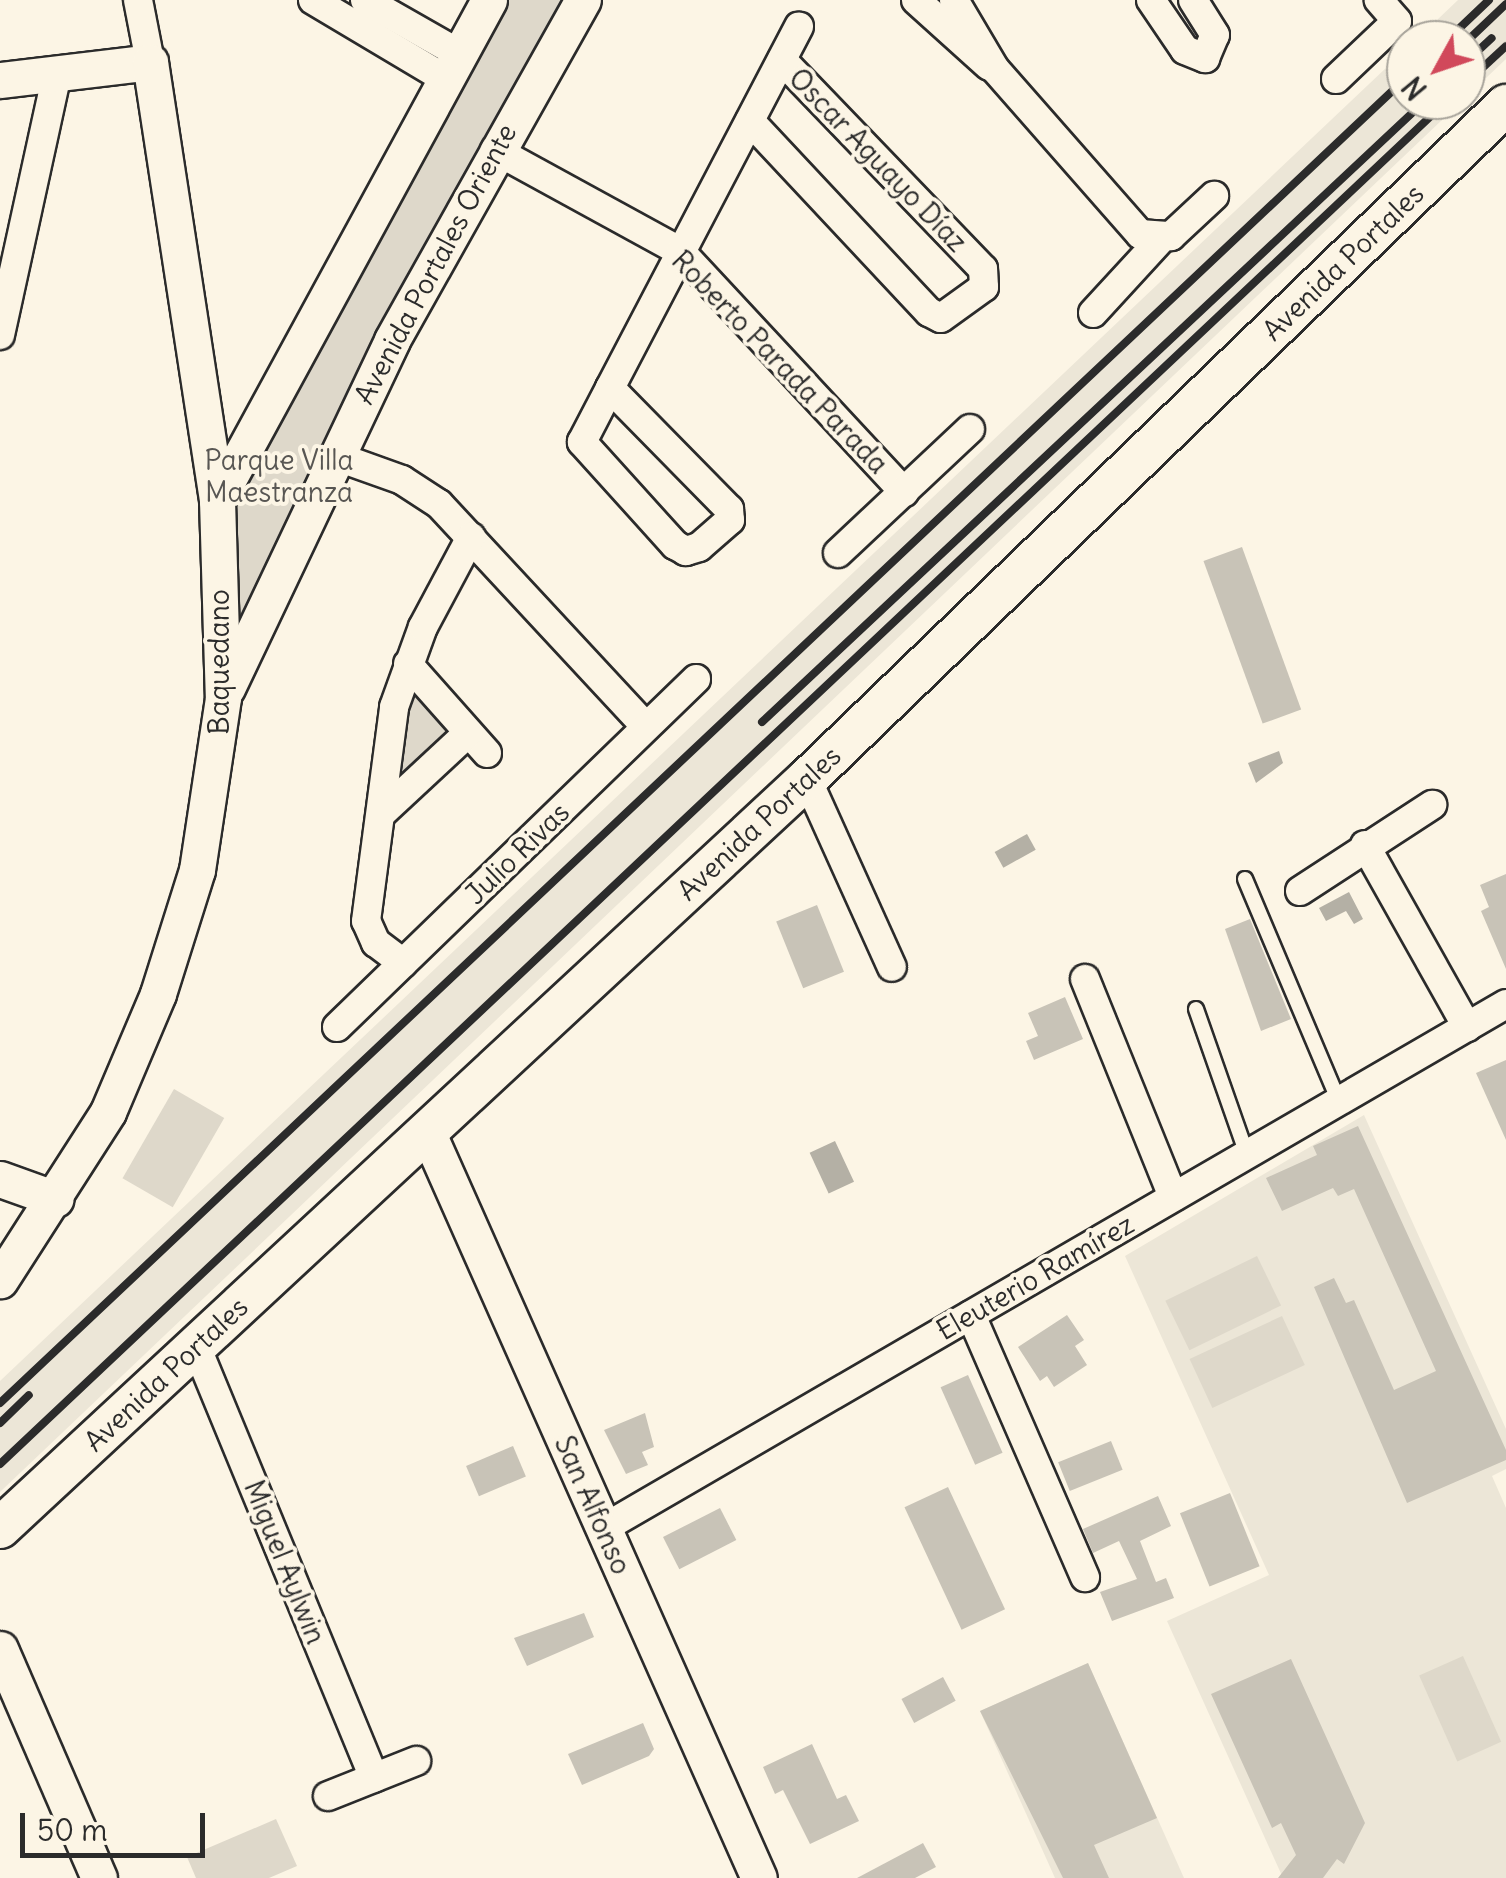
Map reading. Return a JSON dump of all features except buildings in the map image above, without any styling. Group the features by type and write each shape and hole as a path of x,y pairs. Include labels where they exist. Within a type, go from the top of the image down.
{"main road":[{"name":"Avenida Portales","path":"0,1528 808,778 1505,108"}],"street":[{"name":"Baquedano","path":"0,1280 56,1200 108,1112 172,954 206,828 223,698 217,500 138,0"},
{"path":"313,0 450,65"},
{"path":"365,0 450,65"},
{"path":"217,500 450,65 489,0"},
{"name":"Avenida Portales Oriente","path":"223,698 335,456 495,150 583,0"},
{"path":"916,0 995,69 1140,234 1161,239"},
{"path":"954,0 995,69"},
{"path":"1151,0 1185,50 1205,58 1215,35 1193,0"},
{"path":"1336,79 1397,21 1380,0"},
{"path":"610,388 729,509 730,520 699,547 686,551 675,545 582,442 610,388 681,252 782,60 799,26"},
{"name":"Oscar Aguayo Díaz","path":"750,121 929,312 940,318 984,288 982,269 782,60"},
{"path":"0,80 150,62"},
{"path":"0,335 57,72"},
{"name":"Roberto Parada Parada","path":"495,150 681,252 904,492"},
{"path":"1093,313 1161,239 1214,196"},
{"path":"206,412 230,418 266,410"},
{"name":"Roberto Parada Parada","path":"838,554 970,430"},
{"path":"335,456 402,480 472,538 646,728"},
{"path":"403,963 376,943 366,921 394,706 408,664 472,538"},
{"path":"220,578 247,588 277,582"},
{"path":"382,813 478,743 408,664"},
{"name":"Julio Rivas","path":"337,1026 696,679"},
{"path":"808,778 892,967"},
{"path":"1300,891 1365,845 1432,805"},
{"path":"1365,845 1467,1026"},
{"path":"1085,979 1173,1198"},
{"name":"Eleuterio Ramírez","path":"604,1528 1506,1004"},
{"name":"San Alfonso","path":"427,1132 759,1878"},
{"path":"0,1179 56,1200"},
{"path":"971,1315 1085,1576"},
{"name":"Miguel Aylwin","path":"196,1346 374,1778"},
{"path":"0,1649 99,1878"},
{"path":"328,1796 416,1761"}],"lane":[{"path":"1245,879 1339,1101"},
{"path":"1196,1009 1246,1155"}],"shaded area":[{"path":"1458,0 1506,0 1506,59 1486,78 1486,20 1437,20"},
{"path":"1386,68 1386,120 1442,120 0,1492 0,1381"},
{"path":"1279,751 1283,763 1256,783 1248,763"},
{"path":"1027,834 1036,850 1003,868 995,852"},
{"path":"1349,892 1363,919 1354,924 1346,911 1326,921 1319,908"},
{"path":"1364,1115 1506,1429 1506,1469 1492,1476 1506,1508 1506,1878 1283,1878 1167,1621 1269,1575 1125,1256"},
{"path":"835,1141 854,1182 829,1194 810,1153"},
{"path":"1088,1663 1184,1878 1055,1878 980,1711"}],"green space":[{"name":"Parque Villa Maestranza","path":"502,0 579,0 239,636 225,498"},
{"path":"409,677 460,732 391,799"},
{"path":"174,1089 224,1118 173,1207 122,1178"},
{"path":"1257,1256 1281,1305 1189,1350 1165,1301"},
{"path":"1282,1316 1305,1365 1212,1408 1190,1359"},
{"path":"1463,1656 1501,1742 1457,1761 1419,1676"},
{"path":"276,1819 297,1866 269,1878 196,1878 187,1857"}],"railway":[{"path":"1468,20 1489,0"},
{"path":"1486,23 1506,4"},
{"path":"1486,44 1492,38"},
{"path":"1486,64 1506,46"},
{"path":"0,1403 1386,97"},
{"path":"762,722 1405,120"},
{"path":"0,1464 1427,120"},
{"path":"0,1423 29,1395"}]}
